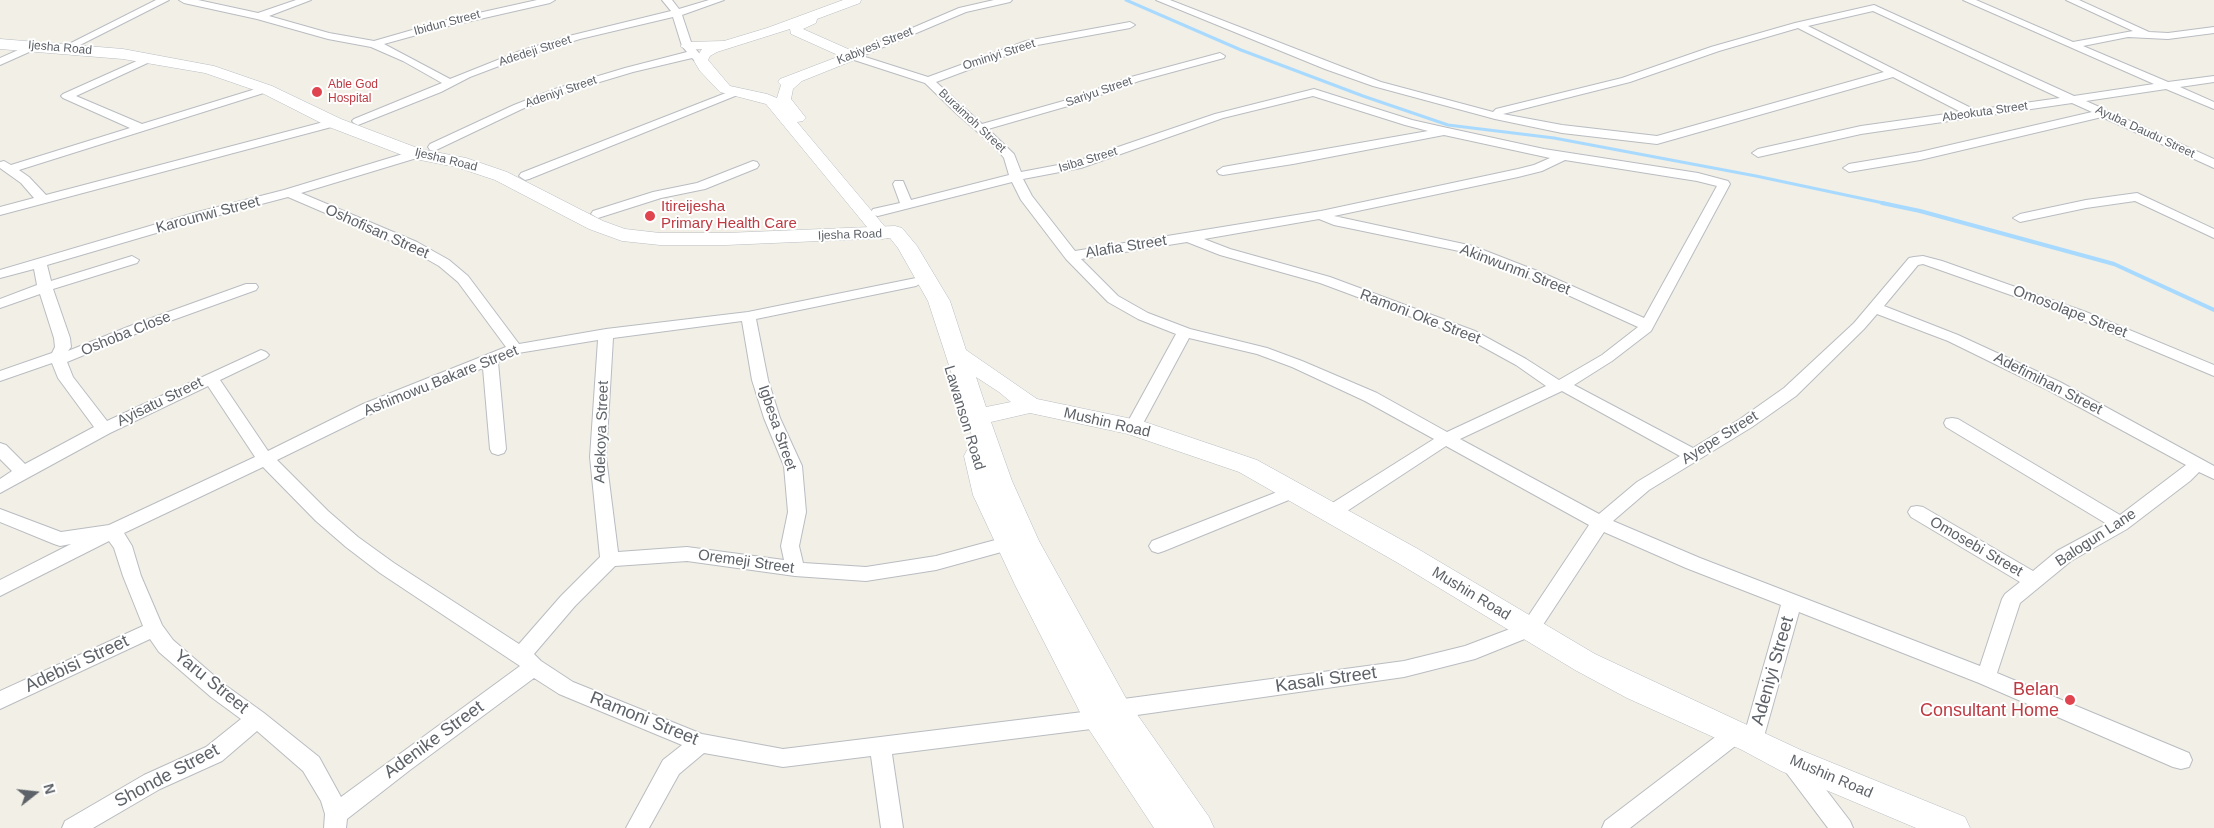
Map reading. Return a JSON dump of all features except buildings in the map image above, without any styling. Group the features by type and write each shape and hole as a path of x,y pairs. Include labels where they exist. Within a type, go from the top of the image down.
{"main road":[{"name":"Ijesha Road","path":"0,38 76,43 178,59 259,77 375,129 483,160 524,176 618,224 644,230 727,235"},
{"name":"Ijesha Road","path":"0,44 178,59 266,89 335,123 416,154 460,162 501,176 614,233 654,239 884,226"},
{"name":"Lawanson Road","path":"884,226 916,282 940,340 986,495 1029,585 1108,714 1173,828"},
{"name":"Lawanson Road","path":"884,226 907,246 939,301 1000,481 1108,714 1197,828"},
{"path":"958,355 999,381 1030,405"},
{"name":"Mushin Road","path":"978,418 1030,405 1133,426 1248,466 1332,512 1585,662 1629,685 1792,761 1952,828"}],"street":[{"path":"76,43 164,0"},
{"path":"184,0 259,16 328,36 374,44 407,59 450,83"},
{"path":"215,7 234,0"},
{"path":"259,16 306,0"},
{"name":"Ibidun Street","path":"374,44 481,14 550,0"},
{"path":"667,0 677,13 694,54 708,46 755,36 855,0"},
{"name":"Adedeji Street","path":"358,121 437,90 496,64 558,42 677,13 719,0"},
{"path":"805,37 796,31 797,27 864,0"},
{"name":"Kabiyesi Street","path":"739,93 771,87 963,10 1007,0"},
{"path":"1161,0 1352,76 1422,97 1495,116 1562,129 1657,140 1894,73"},
{"path":"1968,0 2214,106"},
{"path":"2071,0 2149,34"},
{"name":"Ayuba Daudu Street","path":"1495,116 1500,111 1617,83 1715,49 1799,25 1863,8 1877,8 2214,164"},
{"name":"Ominiyi Street","path":"929,81 948,72 1030,43 1130,25"},
{"path":"1799,25 1974,114"},
{"path":"2072,45 2128,34 2179,35 2214,30"},
{"path":"755,36 790,34 805,37 852,56"},
{"path":"0,62 34,46"},
{"name":"Lawanson Road","path":"694,54 725,89 762,97 771,101 884,226"},
{"name":"Adeniyi Street","path":"434,147 518,107 559,91 629,70 694,54"},
{"name":"Buraimoh Street","path":"852,56 929,81 1010,157 1016,177 1040,218 1071,256"},
{"name":"Sariyu Street","path":"979,128 1071,102 1135,79 1220,56"},
{"path":"141,128 67,96 150,58"},
{"path":"797,77 786,88 784,99 884,226"},
{"name":"Abeokuta Street","path":"1758,152 1861,130 2214,80"},
{"path":"5,166 141,128 266,89"},
{"name":"Isiba Street","path":"884,226 907,205 1016,177 1077,165 1220,116 1314,92 1443,131 1564,156 1698,177 1724,184 1647,325"},
{"path":"524,176 678,114 739,93"},
{"path":"1849,168 1920,156 2104,114"},
{"path":"0,211 335,123"},
{"path":"1223,171 1322,155 1443,131"},
{"name":"Karounwi Street","path":"0,274 289,193 416,154"},
{"name":"Alafia Street","path":"1071,256 1322,215 1518,173 1538,168 1564,156"},
{"path":"598,214 658,195 701,186 753,165"},
{"path":"5,166 26,180 43,200"},
{"path":"899,184 907,205"},
{"name":"Oshofisan Street","path":"289,193 412,245 444,263 463,279 514,349"},
{"path":"2020,218 2086,204 2137,197 2214,234"},
{"name":"Akinwunmi Street","path":"1322,215 1334,221 1468,249 1540,277 1647,325"},
{"name":"Ramoni Oke Street","path":"1188,238 1224,252 1324,280 1470,334 1521,362 1554,384 1566,387 1692,455"},
{"name":"Alafia Street","path":"1071,256 1113,299 1142,316 1185,332 1262,351 1297,364 1371,397 1600,523 1693,563 1986,677 2181,760"},
{"path":"0,304 45,287 132,260"},
{"name":"Ayepe Street","path":"1530,629 1600,523 1643,486 1746,423 1790,392 1859,326 1914,261 1923,260"},
{"name":"Omosolape Street","path":"1923,260 2081,315 2214,371"},
{"path":"39,262 62,338 63,347 57,356 66,378 104,429"},
{"name":"Ashimowu Bakare Street","path":"0,589 112,531 369,408 514,349 606,334 748,316 916,282"},
{"name":"Oshoba Close","path":"0,376 57,356 64,358 140,327 251,286"},
{"name":"Adefimihan Street","path":"1876,308 1953,338 2006,363 2109,415 2214,473"},
{"name":"Igbesa Street","path":"748,316 760,380 772,418 793,466 797,512 790,546 795,569"},
{"path":"1332,512 1446,439 1560,386 1607,358 1647,325"},
{"path":"1133,426 1185,332"},
{"name":"Adekoya Street","path":"606,334 598,456 600,486 610,558"},
{"path":"211,378 261,355"},
{"path":"490,360 498,449"},
{"name":"Ayisatu Street","path":"0,487 23,472 104,429 211,378 265,459"},
{"path":"1952,423 2121,524"},
{"path":"0,449 23,472"},
{"name":"Ramoni Street","path":"265,459 322,516 352,542 387,568 566,688 700,743 783,758 1108,714"},
{"name":"Balogun Lane","path":"1986,677 2012,599 2064,556 2121,524 2184,477 2197,464"},
{"path":"1158,546 1295,492"},
{"name":"Omosebi Street","path":"1917,512 2034,581"},
{"path":"0,515 60,539 112,531"},
{"name":"Yaru Street","path":"112,531 123,546 132,576 154,629 166,646 191,669 258,719 311,764 330,798 336,821"},
{"name":"Oremeji Street","path":"610,558 687,554 795,569 866,574 936,563 1010,543"},
{"path":"527,661 568,601 610,558"},
{"name":"Adeniyi Street","path":"1744,738 1792,601"},
{"name":"Adebisi Street","path":"0,700 154,629"},
{"name":"Kasali Street","path":"1108,714 1404,669 1468,653 1530,629"},
{"name":"Adenike Street","path":"336,821 402,763 527,661"},
{"name":"Shonde Street","path":"73,828 152,782 214,754 258,719"},
{"path":"1613,828 1744,738"},
{"path":"637,828 671,767 700,743"},
{"path":"880,746 892,828"},
{"path":"1792,761 1842,828"}],"waterway":[{"path":"1126,0 1241,50 1363,96 1448,125 1554,138 1756,176 1888,204"},
{"path":"1882,203 1920,211 2114,264 2214,310"}],"place":[{"name":"Able God Hospital","path":"317,92"},
{"name":"Itireijesha Primary Health Care","path":"650,216"},
{"name":"Belan Consultant Home","path":"2070,700"}]}
